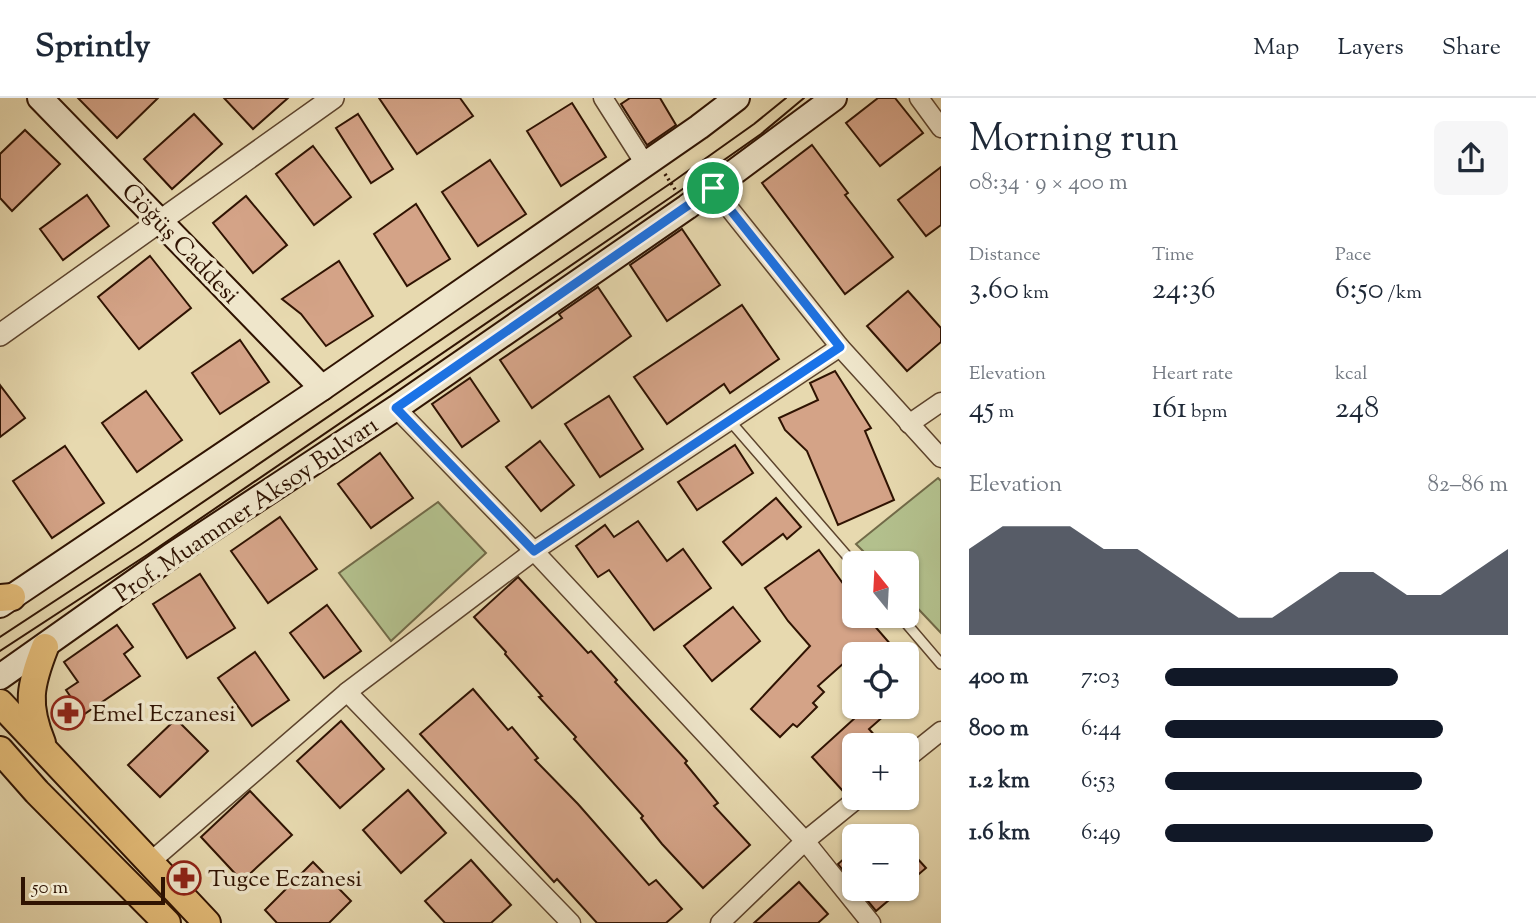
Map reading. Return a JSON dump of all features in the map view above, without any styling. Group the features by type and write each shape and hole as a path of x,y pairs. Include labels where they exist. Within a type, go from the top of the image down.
{"main road":[{"name":"Göğüş Caddesi","path":"40,98 322,388"},
{"path":"4,600 322,388 737,98"},
{"name":"Prof. Muammer Aksoy Bulvarı","path":"0,677 45,648 171,556 396,408 687,207 834,98"},
{"path":"45,648 33,677 30,704 32,717 46,751"},
{"path":"0,703 207,923"},
{"path":"0,750 37,792 167,923"},
{"path":"0,773 37,792"}],"street":[{"path":"0,335 333,98"},
{"path":"603,98 650,161"},
{"path":"919,98 941,128"},
{"path":"713,188 840,347 941,458"},
{"path":"149,863 347,692 534,551 840,347"},
{"path":"909,424 941,402"},
{"path":"396,408 534,551 805,841 871,923"},
{"path":"347,692 571,923"},
{"path":"919,749 941,731"},
{"path":"720,923 805,841 843,810"}],"lane":[{"path":"730,421 843,551"},
{"path":"910,628 941,664"}],"path":[{"path":"650,161 687,207"}],"green space":[{"path":"938,478 941,481 941,633 919,610 919,551 863,551 856,544"},
{"path":"438,502 486,553 391,641 339,573"}],"building":[{"path":"78,98 158,98 117,138"},
{"path":"224,98 288,98 253,129"},
{"path":"379,98 460,98 473,116 417,154"},
{"path":"630,98 660,98 676,125 647,145 621,104"},
{"path":"878,98 895,98 923,133 880,166 846,123"},
{"path":"572,103 606,157 561,186 527,131"},
{"path":"194,114 222,144 172,189 144,159"},
{"path":"358,114 393,169 371,183 336,128"},
{"path":"25,130 60,164 12,211 0,198 0,154"},
{"path":"812,145 848,193 845,195 893,257 845,294 762,183"},
{"path":"313,146 351,197 314,225 276,174"},
{"path":"490,160 526,214 478,246 442,192"},
{"path":"941,167 941,225 926,236 898,200"},
{"path":"87,195 109,226 63,260 40,229"},
{"path":"246,196 287,245 253,273 213,223"},
{"path":"416,204 450,259 407,286 374,234"},
{"path":"682,229 720,285 667,321 630,265"},
{"path":"150,256 191,308 139,349 98,297"},
{"path":"339,261 373,316 326,346 301,314 282,299"},
{"path":"598,287 631,336 532,408 500,360 562,318 559,314"},
{"path":"908,291 941,328 941,342 907,371 867,326"},
{"path":"742,305 779,359 730,393 724,384 667,424 634,377"},
{"path":"240,340 269,382 220,414 192,373"},
{"path":"835,371 871,428 865,431 894,500 838,525 807,451 785,430 779,418 818,400 810,383"},
{"path":"470,378 499,421 462,447 432,404"},
{"path":"0,385 25,418 0,437"},
{"path":"146,391 182,440 137,472 102,423"},
{"path":"609,396 643,449 600,477 565,424"},
{"path":"540,441 574,485 541,511 506,467"},
{"path":"735,445 753,473 697,510 678,482"},
{"path":"65,446 104,503 52,538 13,481"},
{"path":"380,453 413,498 371,528 338,484"},
{"path":"776,498 801,527 787,539 783,534 742,565 723,542"},
{"path":"280,517 317,569 268,603 231,551"},
{"path":"638,521 667,561 683,549 711,588 654,630 609,570 598,577 576,546 605,525 614,537"},
{"path":"819,550 842,582 842,628 876,628 889,642 842,642 842,665 818,686 824,692 813,703 817,707 797,727 793,724 780,737 751,709 810,646 765,588"},
{"path":"200,574 235,628 187,658 153,604"},
{"path":"518,577 588,653 591,651 617,680 615,682 687,761 685,763 718,803 714,806 750,845 703,888 662,844 641,818 643,816 574,739 576,737 539,697 542,696 474,617"},
{"path":"327,605 361,651 324,678 290,633"},
{"path":"733,607 760,641 712,681 684,646"},
{"path":"117,625 133,647 124,654 140,676 83,715 66,690 78,682 64,662"},
{"path":"255,652 289,700 252,726 218,678"},
{"path":"473,689 508,730 512,727 538,758 535,760 578,804 649,885 656,880 682,909 666,923 597,923 557,879 554,882 420,734"},
{"path":"176,719 208,751 160,797 128,765"},
{"path":"854,719 880,719 869,729 873,733 842,733 842,790 812,757"},
{"path":"341,721 384,769 340,808 297,761"},
{"path":"408,790 446,833 401,873 363,830"},
{"path":"250,791 292,835 242,881 201,837"},
{"path":"471,860 511,905 491,923 445,923 425,901"},
{"path":"919,860 926,868 919,874"},
{"path":"313,862 351,901 329,923 277,923 265,910"},
{"path":"799,882 828,914 818,923 754,923"},
{"path":"868,901 888,901 876,911"}],"tram line":[{"path":"0,637 140,545 671,183 786,98"},
{"path":"0,651 147,555 677,193 761,134 804,98"}],"place":[{"name":"Emel Eczanesi","path":"68,713"},
{"name":"Tugce Eczanesi","path":"184,878"}],"route":[{"path":"713,188 840,347 534,551 396,408 713,188"}]}
